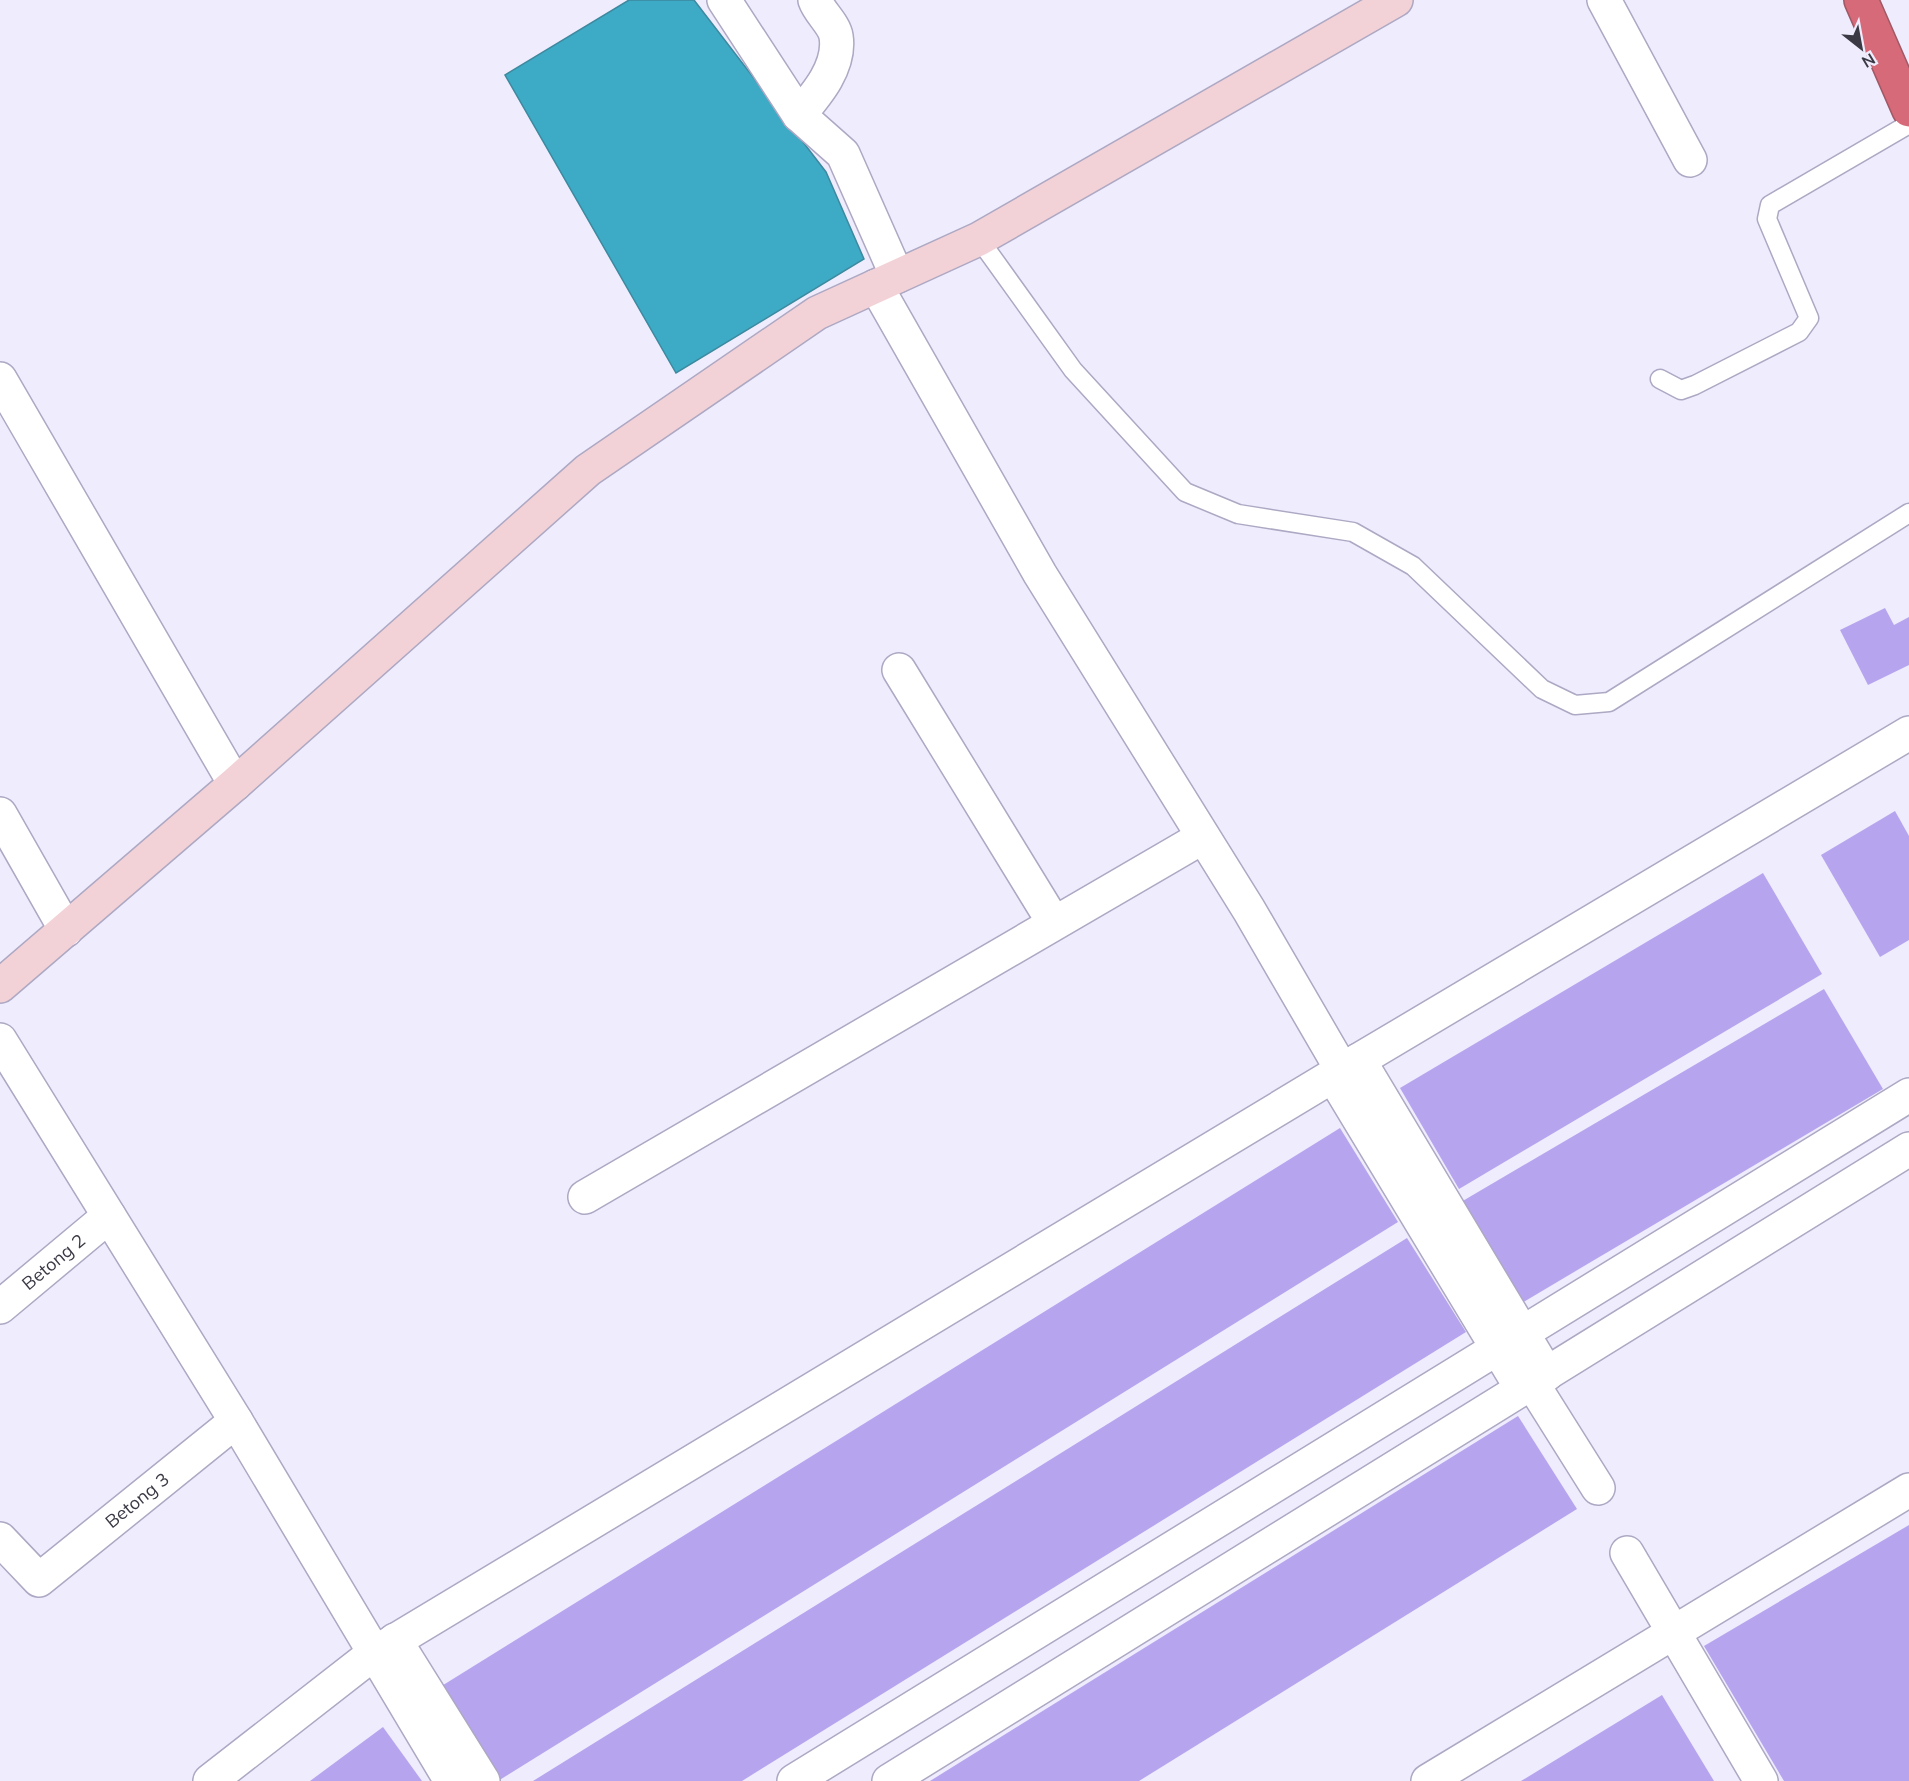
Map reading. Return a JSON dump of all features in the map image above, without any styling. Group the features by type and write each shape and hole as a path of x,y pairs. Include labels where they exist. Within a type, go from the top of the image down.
{"highway":[{"path":"1861,0 1909,110"}],"street":[{"path":"724,0 799,115 843,154 886,281 1040,574 1345,1068 1598,1488"},
{"path":"799,115 817,94 833,65 836,35 815,0"},
{"path":"1604,0 1690,160"},
{"path":"0,986 235,784 588,470 817,313 979,239 1372,5"},
{"path":"0,379 235,784"},
{"path":"899,670 1054,924"},
{"path":"210,1781 384,1647 1345,1068 1909,734"},
{"path":"0,814 66,930"},
{"path":"585,1197 1203,837"},
{"path":"0,1040 236,1421 384,1647 483,1781"},
{"path":"794,1781 1909,1095"},
{"path":"889,1781 1909,1149"},
{"name":"Betong 2","path":"0,1307 109,1216"},
{"name":"Betong 3","path":"0,1539 39,1580 236,1421"},
{"path":"1428,1781 1672,1631 1909,1490"},
{"path":"1626,1553 1761,1781"},
{"path":"384,1647 451,1781"}],"lane":[{"path":"1660,379 1681,390 1799,332 1809,318 1767,219 1770,205 1909,124"},
{"path":"979,239 1073,370 1185,492 1238,514 1353,532 1413,566 1542,689 1575,705 1609,702 1909,513"}],"water":[{"path":"629,0 694,0 826,172 864,259 676,373 505,75"}],"building":[{"path":"1885,608 1894,625 1909,617 1909,665 1868,685 1840,630"},
{"path":"1895,811 1909,836 1909,940 1880,957 1821,855"},
{"path":"1763,873 1822,974 1459,1189 1400,1088"},
{"path":"1824,989 1883,1089 1520,1304 1461,1202"},
{"path":"1340,1128 1398,1222 498,1781 440,1687"},
{"path":"1407,1238 1466,1332 742,1781 533,1781"},
{"path":"1518,1416 1577,1509 1139,1781 930,1781"},
{"path":"1909,1525 1909,1781 1784,1781 1704,1646"},
{"path":"1662,1695 1714,1781 1521,1781"},
{"path":"383,1727 422,1781 310,1781"}]}
